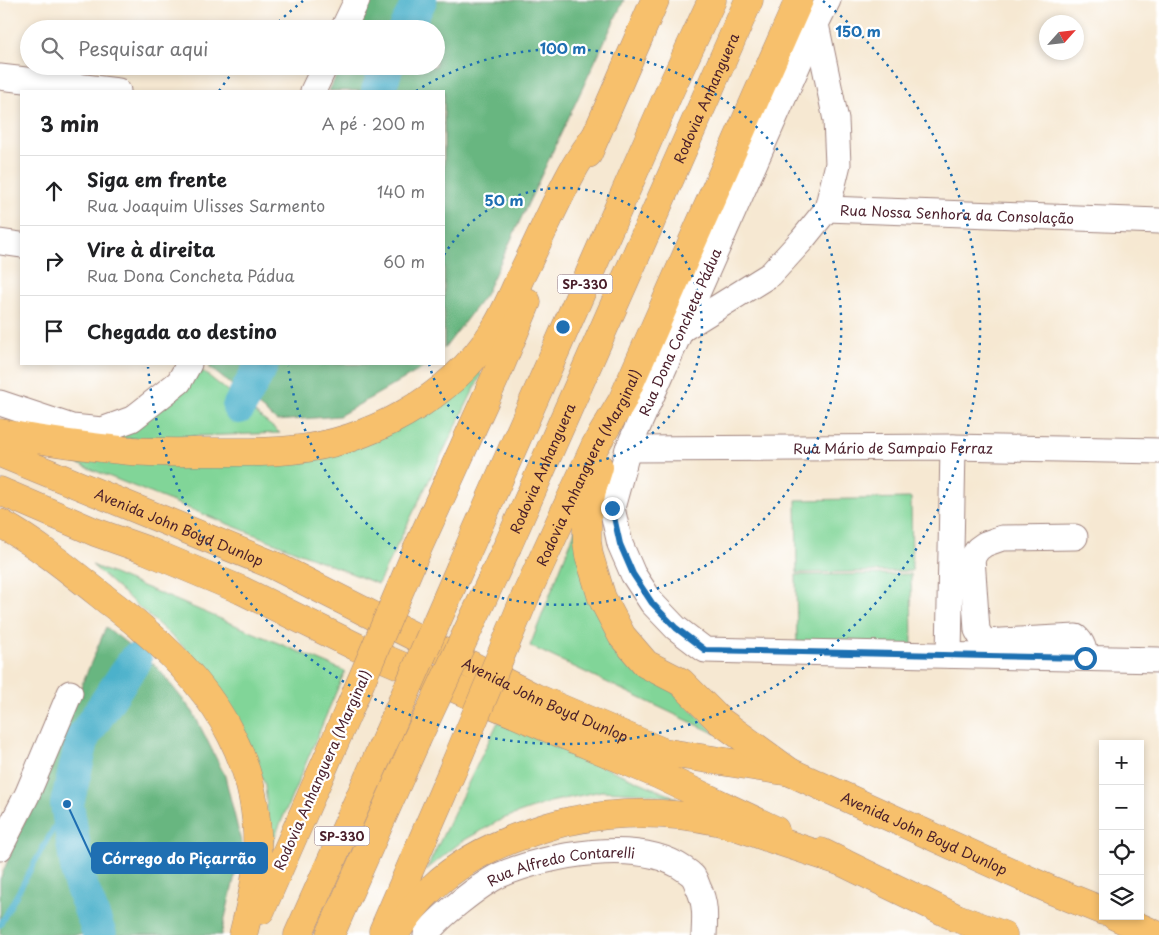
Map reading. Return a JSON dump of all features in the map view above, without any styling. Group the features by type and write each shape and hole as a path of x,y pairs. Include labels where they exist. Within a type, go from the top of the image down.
{"main road":[{"name":"Rodovia Anhanguera (Marginal)","path":"250,935 417,550 500,367 595,137 655,0"},
{"name":"SP-330","path":"298,935 667,97 712,0"},
{"name":"Rodovia Anhanguera","path":"330,935 416,741 508,545 749,0"},
{"name":"Rodovia Anhanguera (Marginal)","path":"381,935 526,595 595,446 622,401 799,0"},
{"path":"0,434 81,446 133,451 266,452 292,450 337,442 384,424 447,384 464,369 484,344 501,318 572,170 595,137"},
{"path":"622,401 592,486 587,515 589,555 602,598 622,636 646,664 681,682 720,721 790,772"},
{"name":"Avenida John Boyd Dunlop","path":"0,453 273,565 534,696 663,752 790,772 1051,890 1099,909"},
{"name":"Avenida John Boyd Dunlop","path":"0,491 95,532 146,550 241,590 356,647 659,775 957,918 1003,935"},
{"path":"0,507 95,532"},
{"path":"0,524 46,552 143,628 166,649 205,692 223,718 245,767 252,790 258,838 256,874 243,935"},
{"path":"394,935 431,888 444,876 470,858 500,843 541,829 595,816 638,813 716,821 842,862"},
{"path":"1124,920 1152,932"}],"street":[{"path":"347,20 357,0"},
{"name":"Rua Dona Concheta Pádua","path":"828,0 628,449 612,508 620,544 633,574 652,603 676,628 705,650 949,655"},
{"path":"816,24 836,120 838,164 827,209"},
{"path":"313,90 321,75"},
{"path":"0,77 110,90"},
{"name":"Rua Nossa Senhora da Consolação","path":"681,330 770,274 802,240 827,209 1159,221"},
{"path":"0,242 20,245"},
{"path":"0,403 72,427 102,430 132,420 179,382 188,365"},
{"path":"953,447 949,655 1159,660"},
{"name":"Rua Mário de Sampaio Ferraz","path":"628,449 953,447 1159,450"},
{"path":"1075,537 1002,538 985,544 978,550 972,558 977,630 985,642 1076,637 1081,641 1085,658"},
{"path":"0,848 27,795 70,693"},
{"name":"Rua Alfredo Contarelli","path":"426,935 430,928 451,909 474,891 498,876 529,865 576,854 624,852 652,856 675,863 693,876 705,903 704,935"}],"green space":[{"path":"372,0 624,0 485,295 445,348 445,90 329,90 337,75 445,75 445,20 362,20"},
{"path":"210,365 428,365 339,416 277,421 209,367"},
{"path":"200,369 280,433 117,439 178,397"},
{"path":"479,370 481,375 378,584 48,452 298,455"},
{"path":"911,498 912,571 797,573 796,500"},
{"path":"576,528 582,563 672,691 716,734 530,646"},
{"path":"92,565 345,671 270,848 265,785 243,731 214,683 187,650"},
{"path":"911,574 912,647 797,648 796,575"},
{"path":"106,627 156,666 193,712 225,776 242,846 221,935 0,935 0,879"},
{"path":"498,722 677,798 643,793 601,791 550,802 502,819 461,842 426,870"}],"waterway":[{"path":"410,20 420,0"},
{"path":"378,90 384,75"},
{"path":"239,407 261,365"},
{"path":"100,935 79,880 67,804 83,737 135,660"},
{"path":"0,925 67,804"}],"place":[{"name":"Córrego do Piçarrão","path":"67,804"}],"route":[{"path":"612,508 620,544 633,574 652,603 676,628 705,650 1085,658"}]}
